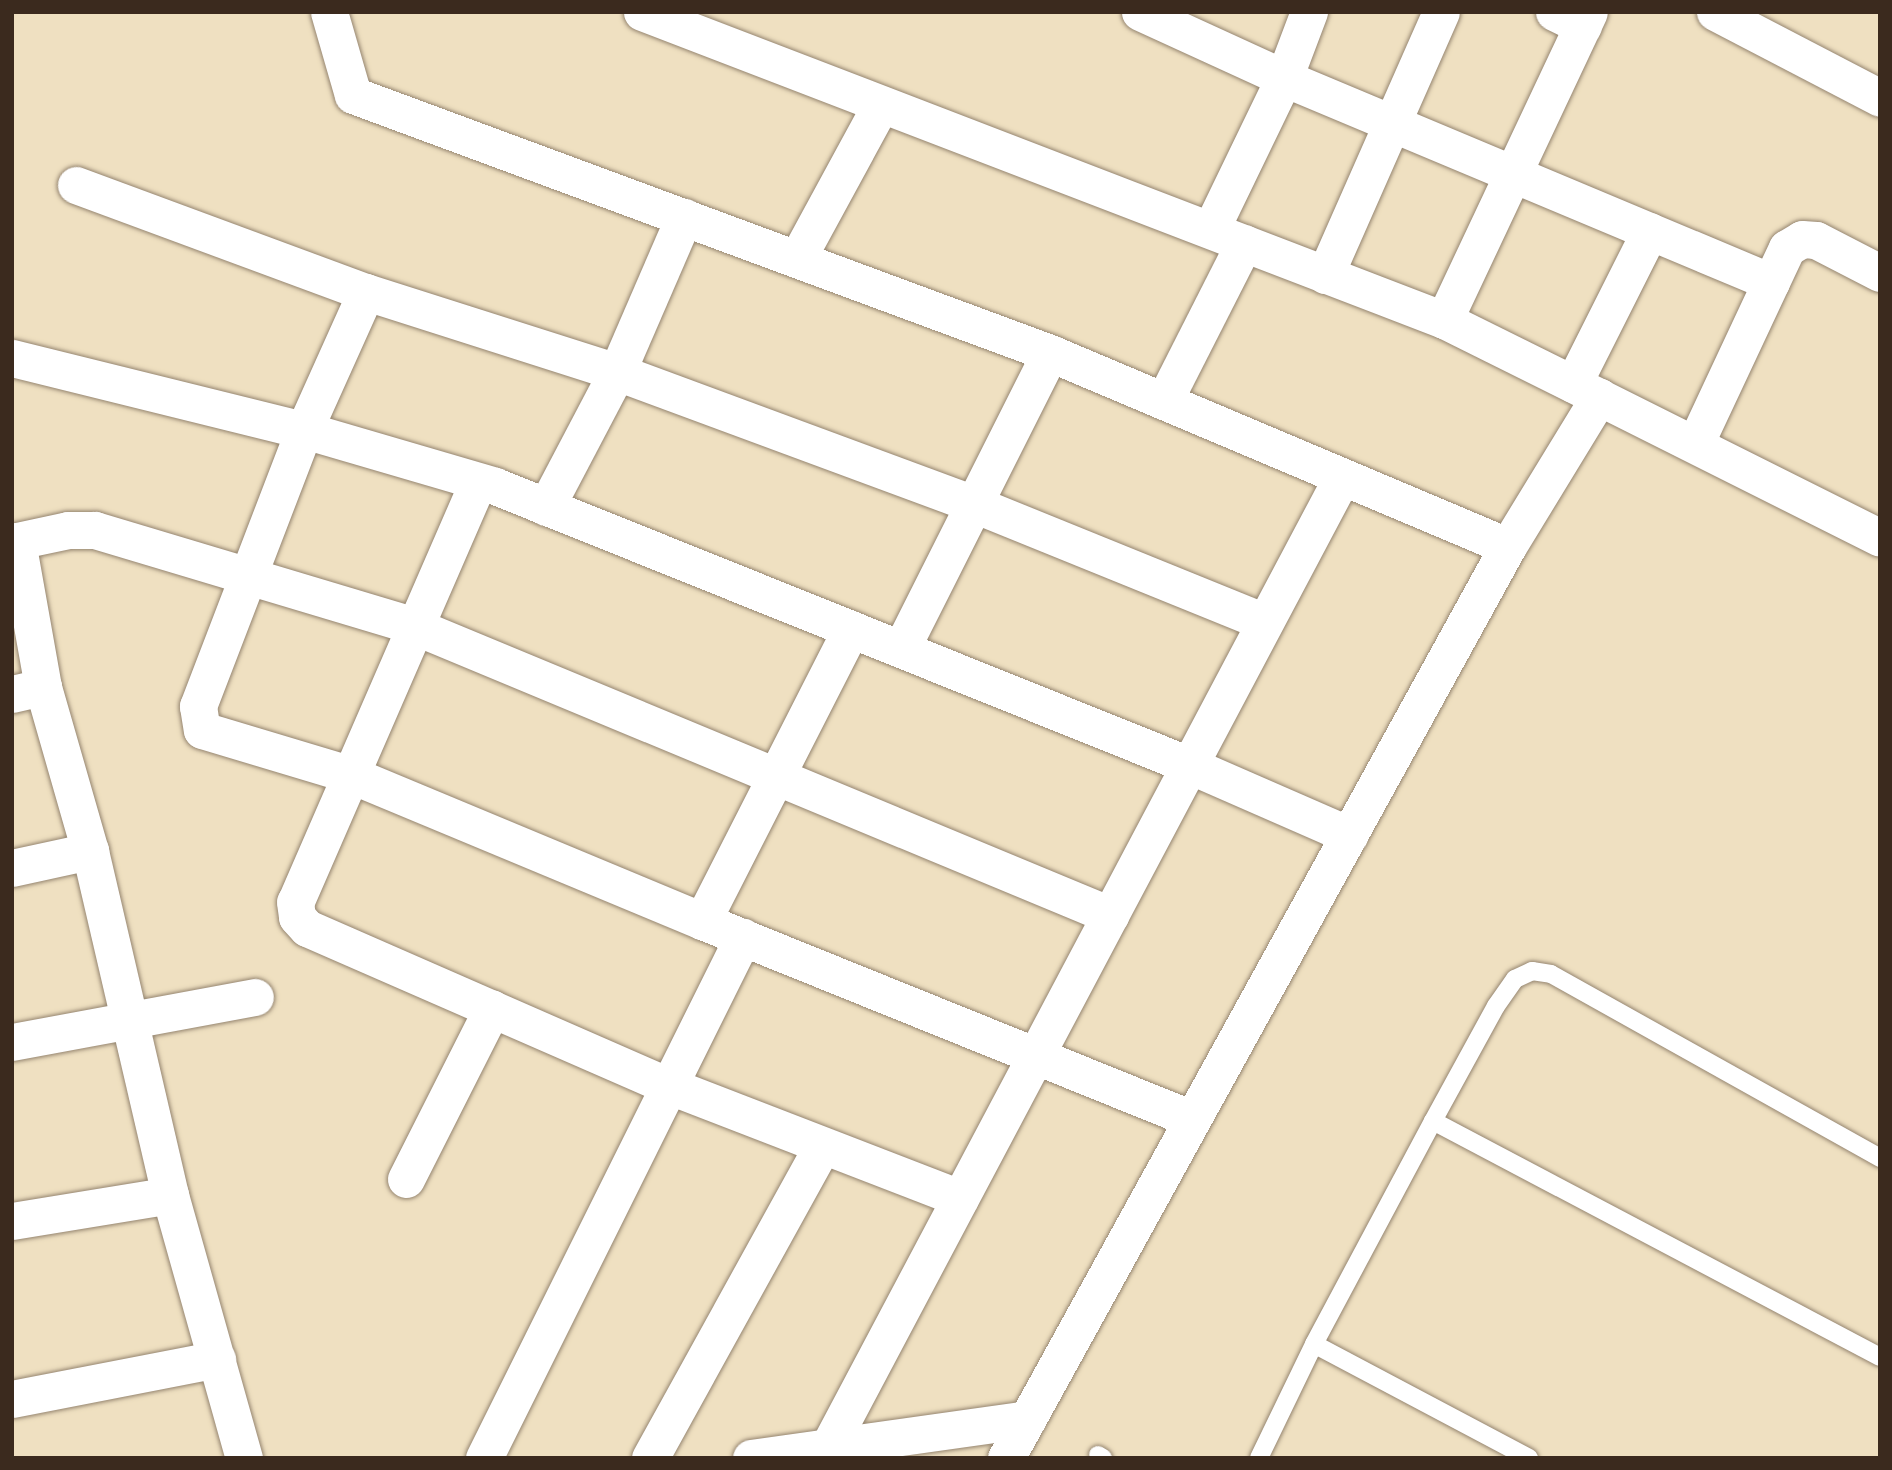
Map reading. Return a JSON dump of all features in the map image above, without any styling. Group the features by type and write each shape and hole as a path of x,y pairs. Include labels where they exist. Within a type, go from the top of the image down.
{"street":[{"path":"329,12 354,95 1050,354 1508,546"},
{"path":"642,12 1444,320 1696,442 1880,538"},
{"path":"1140,12 1284,78 1771,282"},
{"path":"1164,401 1309,12"},
{"path":"1325,275 1441,12"},
{"path":"1715,12 1880,98"},
{"path":"1444,320 1513,172 1575,17"},
{"path":"797,259 881,104"},
{"path":"76,185 366,292 617,372 974,503 1264,622"},
{"path":"546,507 617,372 684,216"},
{"path":"1006,1458 1508,546 1586,390 1650,231"},
{"path":"1696,442 1787,248 1802,239 1816,240 1880,273"},
{"path":"366,292 304,430 250,578 198,706 202,730 349,774 702,921 1192,1119"},
{"path":"901,649 1050,354"},
{"path":"12,358 304,430 478,482 1189,765 1349,835"},
{"path":"830,1444 1342,477"},
{"path":"478,482 295,902 297,917 307,928 667,1085 960,1198"},
{"path":"244,1458 170,1195 128,1024 90,851 28,690 15,542 68,530 95,530 414,626 777,774 1110,915"},
{"path":"702,921 852,629"},
{"path":"12,868 90,851"},
{"path":"484,1458 667,1085 743,937"},
{"path":"12,1042 128,1024 255,997"},
{"path":"406,1180 492,1009"},
{"path":"650,1458 822,1147"},
{"path":"12,1221 170,1195"},
{"path":"12,1399 217,1359"},
{"path":"751,1458 830,1444 1027,1419"}],"lane":[{"path":"1259,1458 1314,1344 1433,1121 1496,1006 1515,979 1532,971 1551,974 1880,1158"},
{"path":"1433,1121 1880,1357"},
{"path":"1314,1344 1529,1458"}]}
